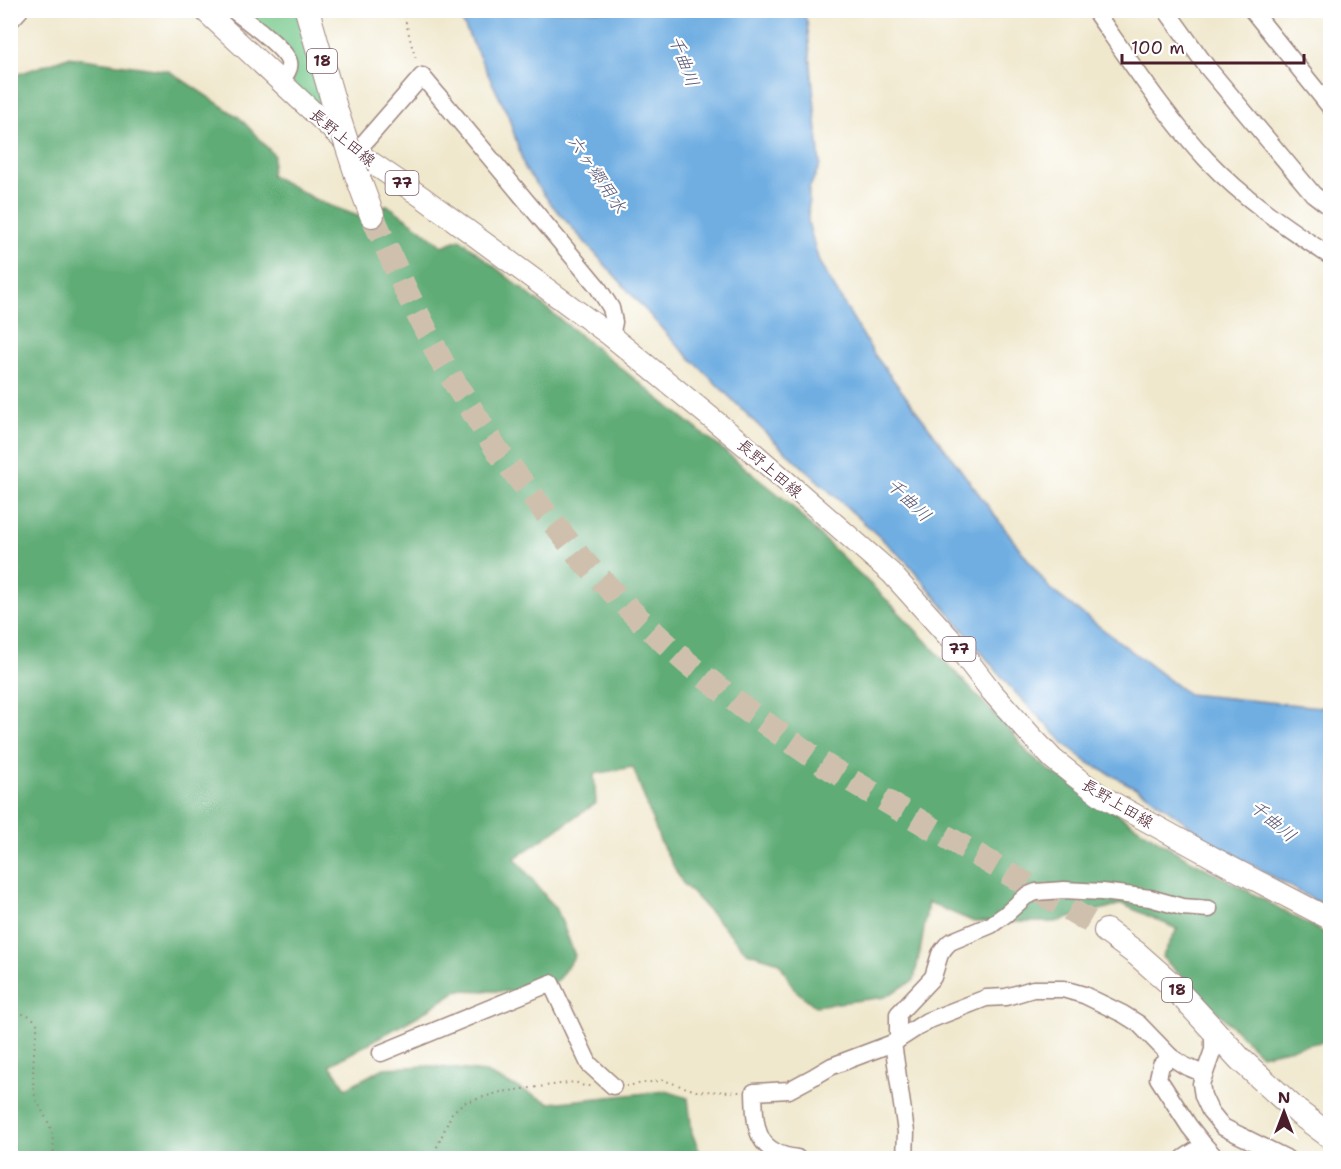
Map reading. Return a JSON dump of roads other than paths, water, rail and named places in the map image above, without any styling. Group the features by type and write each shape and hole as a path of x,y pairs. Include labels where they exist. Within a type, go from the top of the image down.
{"highway":[{"name":"18","path":"307,10 336,111 372,215"},
{"name":"18","path":"1106,931 1171,984 1240,1059 1299,1113 1330,1136"}],"main road":[{"name":"長野上田線","path":"204,10 279,82 356,164 422,197 611,336 748,448 891,573 956,645 992,692 1053,759 1104,797 1330,919"}],"street":[{"path":"10,21 20,10"},
{"path":"233,10 283,51 289,61 289,69 279,82"},
{"path":"1094,10 1175,123 1208,161 1247,197 1330,256"},
{"path":"1166,10 1215,76 1313,194 1330,207"},
{"path":"1252,10 1330,106"},
{"path":"356,164 422,76 597,286 611,308 614,322 611,336"},
{"path":"904,1158 906,1132 895,1042 898,1014 933,977 942,950 950,942 991,925 1031,893 1036,892 1102,892 1150,898 1182,907 1209,909"},
{"path":"381,1053 551,983 589,1064 613,1086"},
{"path":"797,1158 784,1157 771,1150 759,1137 755,1118 754,1092 789,1090 832,1066 895,1042 927,1020 986,998 1006,997 1034,989 1063,989 1084,995 1139,1024 1171,1057 1204,1074"},
{"path":"1213,1031 1213,1050 1201,1084 1203,1096 1210,1111 1223,1127 1262,1153 1286,1158"},
{"path":"1171,1057 1161,1065 1158,1078 1189,1126 1216,1158"},
{"path":"1204,1074 1216,1061 1240,1059"},
{"path":"1184,1158 1204,1145"}],"water":[{"path":"457,11 802,11 807,21 820,165 809,189 808,222 819,262 874,354 1050,589 1188,694 1330,708 1330,909 1215,844 1145,793 1087,762 1063,742 1010,687 907,562 772,439 672,340 551,204 525,169 508,115"}],"tunnel":[{"path":"372,215 406,291 443,364 497,450 583,561 638,618 686,662 744,708 823,764 1106,931"}],"water label":[{"name":"千曲川","path":"684,61"},
{"name":"六ヶ郷用水","path":"597,174"},
{"name":"千曲川","path":"909,500"},
{"name":"千曲川","path":"1273,821"}]}
